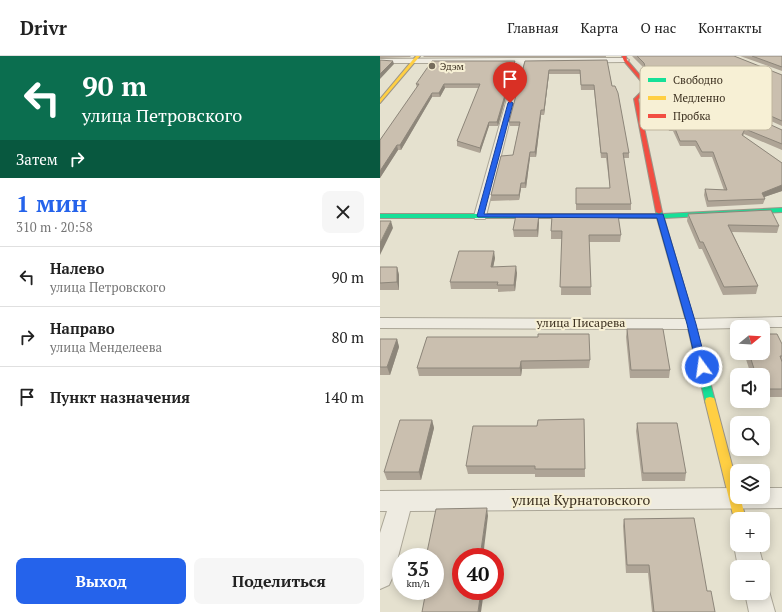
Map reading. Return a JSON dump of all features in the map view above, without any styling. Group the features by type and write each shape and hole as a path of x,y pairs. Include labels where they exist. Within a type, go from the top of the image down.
{"street":[{"path":"380,61 416,58 521,60 625,58 640,75"},
{"path":"380,102 416,58"},
{"path":"480,216 521,60"},
{"path":"640,96 636,99 640,118"},
{"path":"642,130 660,216 692,324 737,509"},
{"path":"380,216 660,216 782,210"},
{"name":"улица Писарева","path":"380,323 692,324 782,322"},
{"name":"улица Курнатовского","path":"390,501 737,509 782,498"},
{"path":"380,576 390,501"},
{"path":"759,600 762,612"}],"building":[{"path":"637,56 734,56 759,66 645,66"},
{"path":"752,56 782,56 782,67"},
{"path":"380,60 393,61 380,74"},
{"path":"607,60 612,86 615,86 618,93 629,153 623,153 631,204 576,204 576,188 610,188 607,153 601,153 594,85 581,85 580,70 549,70 544,110 541,110 535,152 530,152 525,183 521,183 519,195 491,195 501,156 513,155 520,122 509,122 525,61"},
{"path":"432,61 515,61 497,122 489,122 480,148 457,141 480,84 444,84 439,93 432,93 400,145 397,145 380,171 380,140 419,84 416,84"},
{"path":"772,71 782,75 782,121 772,117"},
{"path":"772,125 782,130 782,144 747,130 772,130"},
{"path":"676,130 744,130 742,135 782,163 782,185 762,193 765,199 708,201 705,189 727,190 713,152 702,152 696,141 680,141"},
{"path":"771,210 779,226 728,225 758,286 724,287 703,242 700,242 688,214"},
{"path":"516,215 539,215 537,230 513,230"},
{"path":"618,215 621,235 589,235 591,287 560,287 562,231 551,231 552,216"},
{"path":"380,221 391,221 380,243"},
{"path":"459,251 494,251 491,267 516,266 514,285 497,285 498,282 450,282"},
{"path":"380,267 397,267 397,282 380,283"},
{"path":"627,329 663,329 670,370 631,370"},
{"path":"538,334 589,334 590,360 521,361 520,368 417,368 427,337 538,337"},
{"path":"770,334 777,334 782,344 782,356 780,356 782,362 782,389 770,389 770,368 754,368 751,360 770,360"},
{"path":"380,339 397,339 387,367 380,367"},
{"path":"584,419 585,469 535,469 535,466 466,466 473,426 537,426 538,420"},
{"path":"400,420 432,420 419,472 384,472"},
{"path":"637,423 677,423 686,473 643,473"},
{"path":"487,508 481,548 452,548 452,600 480,600 478,612 422,612 424,600 444,600 444,548 428,548 436,509"},
{"path":"694,518 707,591 711,591 715,612 654,612 649,565 627,565 624,519"}],"traffic: fast":[{"path":"380,216 660,216 782,210"},
{"path":"659,212 691,324 710,401"}],"traffic: slow":[{"path":"380,102 418,56"},
{"path":"710,401 738,512"}],"traffic: jam":[{"path":"624,56 625,60 640,78"},
{"path":"640,95 636,99 640,119"},
{"path":"642,130 659,212"}],"place":[{"name":"Эдэм","path":"432,66"}],"route":[{"path":"510,103 480,216 660,216 692,324 702,367"}]}
